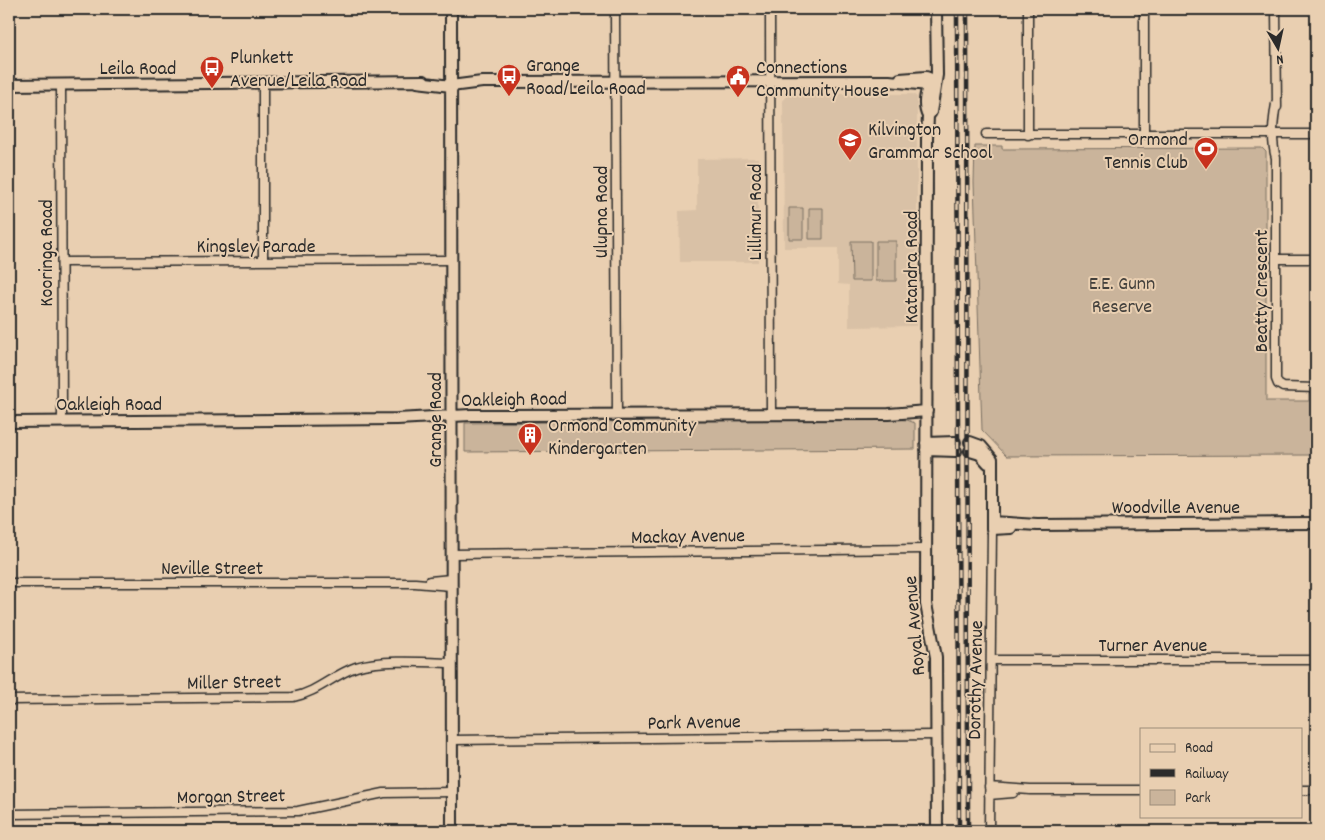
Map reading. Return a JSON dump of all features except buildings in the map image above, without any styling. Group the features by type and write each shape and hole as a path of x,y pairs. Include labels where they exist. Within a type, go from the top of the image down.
{"street":[{"name":"Grange Road","path":"450,9 452,831"},
{"name":"Ulupna Road","path":"615,9 617,415"},
{"name":"Lillimur Road","path":"770,9 771,414"},
{"name":"Katandra Road","path":"927,415 928,116 931,112 932,81 936,60 936,9"},
{"path":"1028,9 1028,135"},
{"path":"1144,9 1144,134"},
{"name":"Beatty Crescent","path":"1276,9 1276,134 1278,150 1276,158 1276,378 1278,384 1284,387 1316,388"},
{"name":"Leila Road","path":"9,85 932,81"},
{"path":"263,83 263,261"},
{"name":"Kooringa Road","path":"61,85 62,421"},
{"path":"986,134 1316,134"},
{"path":"1276,259 1316,259"},
{"name":"Kingsley Parade","path":"62,262 451,260"},
{"name":"Oakleigh Road","path":"9,422 617,415 900,414 907,417 927,415"},
{"name":"Royal Avenue","path":"927,415 926,612 936,656 937,831"},
{"path":"926,446 956,446"},
{"path":"970,446 980,454 992,470 992,526"},
{"name":"Woodville Avenue","path":"992,526 1316,523"},
{"name":"Dorothy Avenue","path":"989,831 992,526"},
{"name":"Mackay Avenue","path":"452,554 926,549"},
{"name":"Neville Street","path":"9,583 451,582"},
{"name":"Turner Avenue","path":"991,660 1316,660"},
{"name":"Miller Street","path":"9,700 293,697 317,689 346,671 365,665 377,663 452,663"},
{"name":"Park Avenue","path":"452,740 936,735"},
{"path":"989,791 1140,790"},
{"path":"1302,790 1316,790"},
{"name":"Morgan Street","path":"9,814 298,811 384,793 452,792"}],"shaded area":[{"name":"Kilvington Grammar School","path":"788,94 913,94 917,97 917,326 849,327 849,285 838,284 838,248 784,248 783,101"},
{"path":"758,158 758,262 680,262 679,211 697,210 697,159"}],"green space":[{"name":"E.E. Gunn Reserve","path":"975,146 1002,146 1002,149 1262,148 1266,152 1266,401 1309,401 1309,394 1316,394 1316,455 1007,456 982,430 974,182"},
{"path":"789,208 803,208 803,239 789,239"},
{"path":"809,208 823,208 823,239 809,239"},
{"path":"851,241 871,241 871,281 852,281"},
{"path":"876,241 896,241 896,281 876,281"},
{"path":"907,420 915,423 915,449 465,452 465,423"}],"railway":[{"path":"957,9 959,831"},
{"path":"967,9 968,831"}],"place":[{"name":"Plunkett Avenue/Leila Road","path":"212,89"},
{"name":"Grange Road/Leila Road","path":"509,97"},
{"name":"Connections Community House","path":"738,98"},
{"name":"Kilvington Grammar School","path":"850,161"},
{"name":"Ormond Tennis Club","path":"1206,170"},
{"name":"Ormond Community Kindergarten","path":"530,456"}]}
